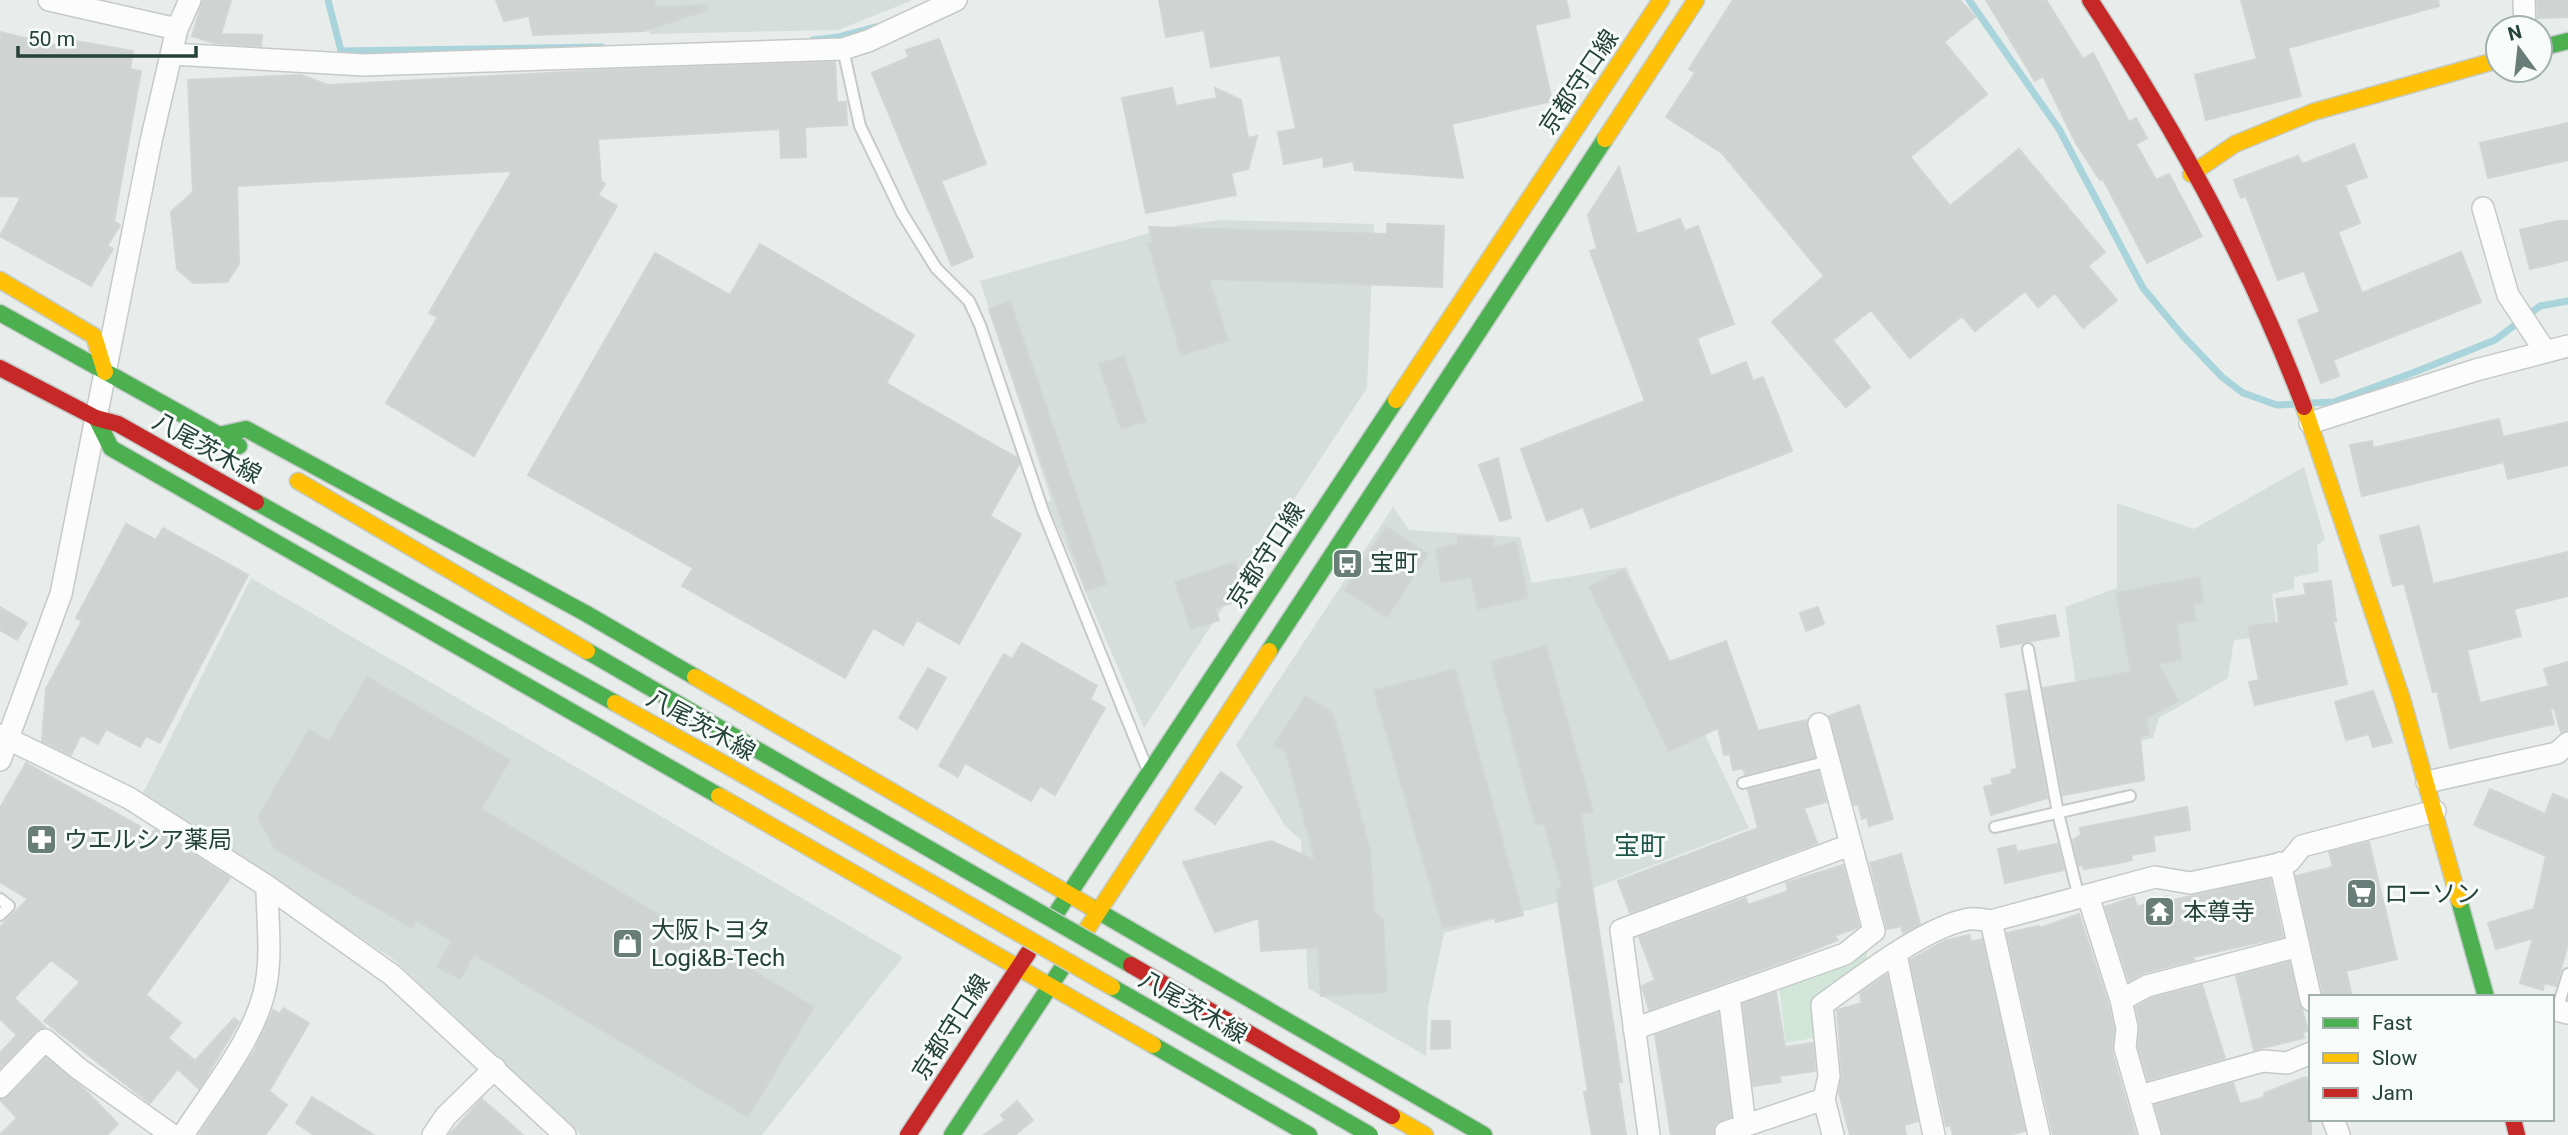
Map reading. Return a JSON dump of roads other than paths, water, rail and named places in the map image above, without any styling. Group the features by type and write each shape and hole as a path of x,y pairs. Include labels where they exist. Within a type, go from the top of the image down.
{"main road":[{"name":"京都守口線","path":"908,1135 1661,0"},
{"path":"952,1135 1696,0"},
{"path":"2090,0 2130,61 2249,276 2305,410 2427,782 2491,995"},
{"path":"2191,174 2235,144 2313,112 2484,64"},
{"path":"0,280 93,336 105,372"},
{"name":"八尾茨木線","path":"0,313 255,456"},
{"name":"八尾茨木線","path":"1,368 96,418 118,424 719,761 1370,1135"},
{"path":"96,418 111,448 554,700 1050,988 1274,1125 1309,1135"},
{"path":"219,435 246,429 379,499 585,613 1484,1135"},
{"name":"八尾茨木線","path":"279,470 1425,1135"}],"street":[{"path":"49,0 177,29"},
{"path":"0,760 4,737 61,594 151,141 177,29 190,0"},
{"path":"172,54 364,65 843,49 867,41 956,0"},
{"path":"2483,208 2508,295 2545,351"},
{"path":"2305,410 2568,345"},
{"path":"1819,724 1874,931 1889,959 1934,1135"},
{"path":"4,737 129,798 267,886 392,975 565,1135"},
{"path":"2427,782 2557,753 2568,743"},
{"path":"1833,1135 1824,1099 1829,1076 1822,1006 1889,959 1938,931 1970,919 1991,921 2155,877 2190,883 2289,862 2302,846 2435,811"},
{"path":"1649,1135 1621,930 1850,845"},
{"path":"2280,863 2310,995"},
{"path":"183,1135 234,1056 267,983 267,886"},
{"path":"2083,897 2121,1000 2127,1028 2125,1048 2150,1135"},
{"path":"1991,921 2039,1135"},
{"path":"1634,1029 1845,954 1874,931"},
{"path":"2121,1000 2147,986 2299,946"},
{"path":"1730,996 1735,1130 1824,1099"},
{"path":"0,1087 45,1040 79,1069 172,1135"},
{"path":"2140,1096 2263,1060 2287,1063 2309,1055"},
{"path":"433,1135 446,1116 495,1068"}],"lane":[{"path":"843,49 860,126 902,213 936,268 969,300 980,325 1043,511 1149,774"},
{"path":"2028,649 2058,813 2083,897"},
{"path":"1743,783 1829,761"},
{"path":"1995,827 2130,796"},
{"path":"0,899 9,906 0,915"},
{"path":"2559,1011 2568,974"}],"waterway":[{"path":"328,0 341,51 602,47"},
{"path":"1969,0 2059,129 2143,288 2222,377 2243,393 2277,405 2296,404"},
{"path":"813,40 839,37 876,27"},
{"path":"2312,403 2334,402 2415,372 2495,340 2540,306 2568,301"}],"place":[{"name":"宝町","path":"1347,563"},
{"name":"ウエルシア薬局","path":"41,840"},
{"name":"ローソン","path":"2361,894"},
{"name":"本尊寺","path":"2160,912"},
{"name":"大阪トヨタ Logi&B-Tech","path":"628,944"}],"district":[{"name":"宝町","path":"1640,846"}]}
